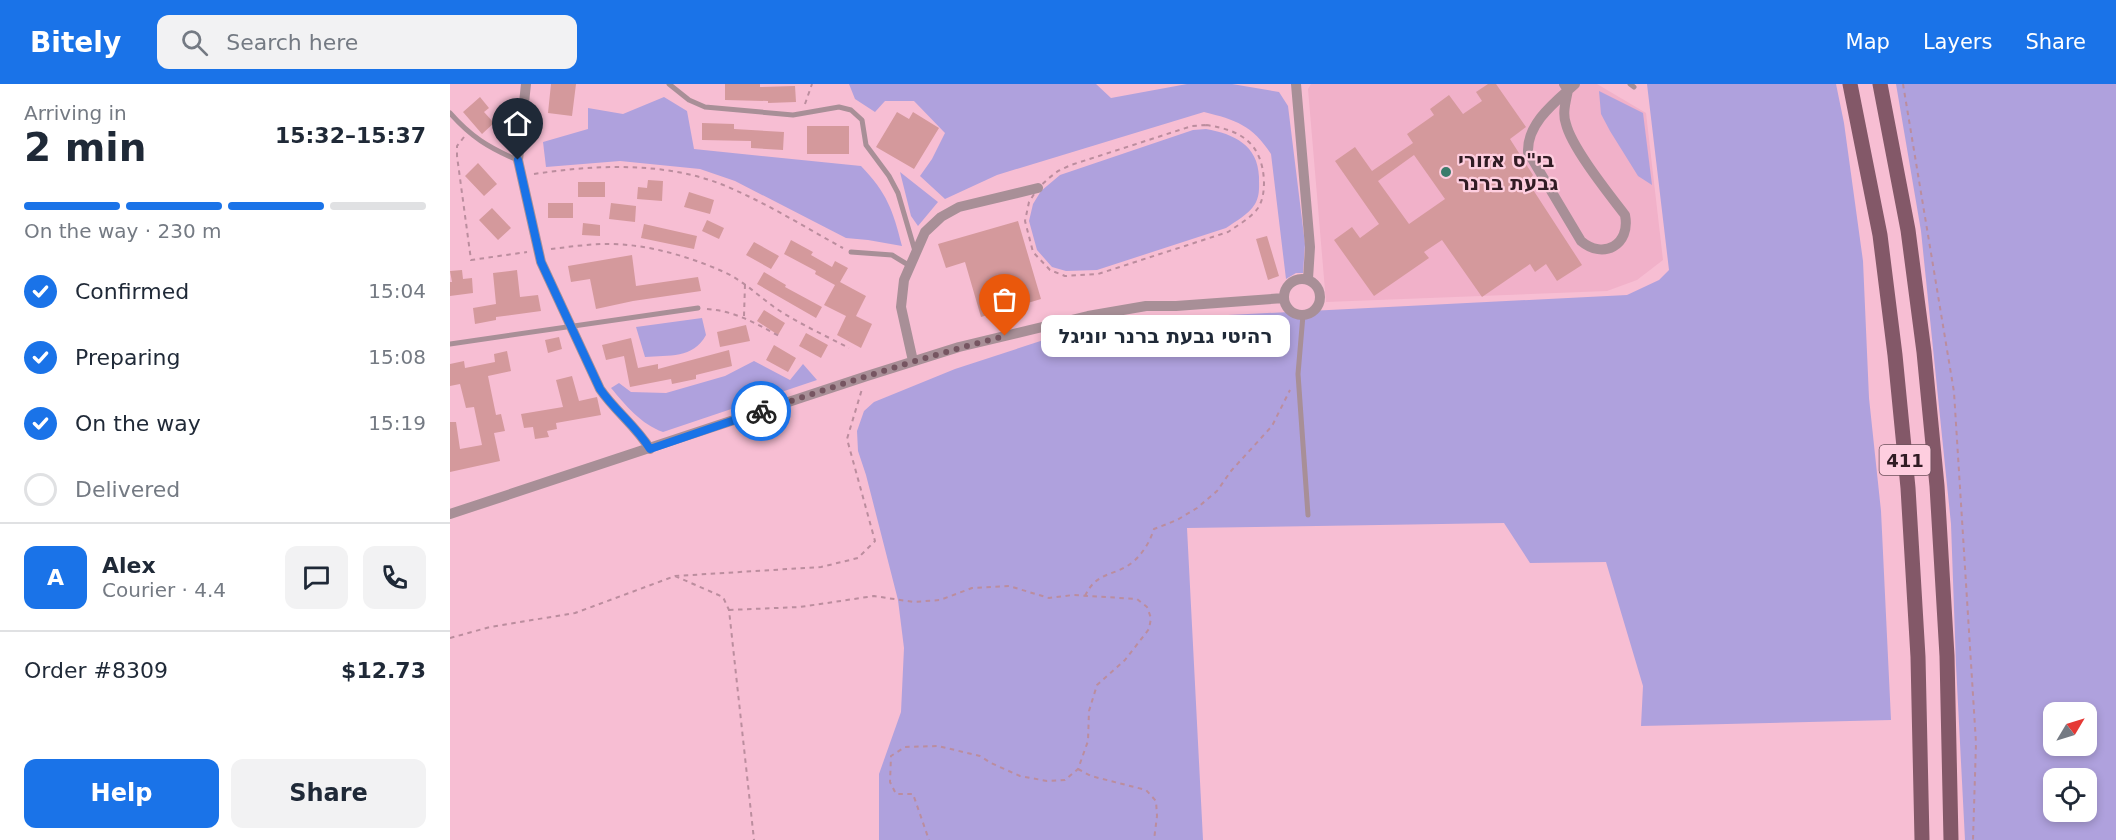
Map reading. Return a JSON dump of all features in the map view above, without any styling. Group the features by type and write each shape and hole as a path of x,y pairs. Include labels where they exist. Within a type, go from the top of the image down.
{"main road":[{"name":"411","path":"1850,84 1880,235 1908,488 1918,657 1922,840"},
{"name":"411","path":"1880,84 1908,230 1924,352 1937,486 1947,656 1951,840"}],"street":[{"path":"526,84 518,160 541,262 600,389 610,404 640,433 650,449"},
{"path":"1296,84 1310,247 1308,279"},
{"path":"1569,86 1564,108 1565,122 1572,140 1626,215 1628,227 1622,239 1613,248 1600,250 1588,247 1581,241 1528,152 1534,125 1569,86"},
{"path":"913,362 901,307 904,280 925,232 941,217 959,207 1038,188"},
{"path":"1296,279 1308,279 1318,286 1321,298 1316,309 1311,313 1303,315 1293,313 1284,298 1287,286 1296,279"},
{"path":"450,514 959,347 1088,316 1146,306 1284,298"}],"lane":[{"path":"669,84 689,100 705,107 770,114 803,113 839,107 851,110 862,120 866,145 889,176 898,193 916,253"},
{"path":"450,113 468,132 491,148 518,160"},
{"path":"851,252 892,255 910,266"},
{"path":"450,344 698,308"},
{"path":"1303,315 1298,374 1308,514"}],"path":[{"path":"803,113 807,94 812,84"},
{"path":"1903,84 1954,392 1976,743 1973,840"},
{"path":"1206,125 1229,129 1246,139 1256,151 1263,167 1264,194 1257,208 1246,220 1228,232 1098,274 1065,276 1050,270 1041,261 1033,252 1027,235 1025,221 1029,202 1038,188 1058,171 1071,165 1192,126 1206,125"},
{"path":"468,132 457,146 456,156 471,260 587,245 627,245 666,252 726,273 746,284 780,311 849,348"},
{"path":"522,176 576,167 621,167 674,171 707,179 737,190 851,252"},
{"path":"744,316 746,284"},
{"path":"698,308 721,310 744,316 779,336"},
{"path":"1085,596 1090,584 1098,578 1133,562 1149,543 1154,529 1178,520 1217,491 1231,471 1272,426 1298,374"},
{"path":"450,638 490,627 576,613 675,576 821,567 858,558 875,541 848,439 867,376"},
{"path":"675,576 723,597 729,610 754,840"},
{"path":"729,610 800,607 874,596 914,602 940,600 972,588 1009,586 1049,598 1085,596 1137,599 1147,607 1151,618 1149,628 1135,648 1097,685 1089,711 1089,741 1078,769 1065,780 1047,781 1020,776 980,756 938,746 905,747 891,756 890,782 896,794 913,794 929,840"},
{"path":"1078,769 1091,776 1146,790 1156,801 1154,840"}],"shaded area":[{"path":"849,84 1096,84 1111,98 1187,84 1232,84 1279,92 1288,106 1305,244 1303,273 1296,273 1286,279 1271,154 1257,136 1234,121 1204,112 997,175 945,199 920,176 932,159 945,133 914,101 885,101 875,112 855,99"},
{"path":"1311,84 1597,84 1646,113 1663,260 1637,280 1607,291 1326,302 1308,89"},
{"path":"1647,84 1836,84 1844,123 1863,261 1869,398 1881,511 1891,720 1641,726 1643,686 1606,562 1530,563 1504,523 1187,528 1203,840 879,840 879,774 901,712 904,648 898,600 858,451 857,431 864,411 874,402 955,369 1062,334 1150,319 1627,295 1659,280 1669,270"},
{"path":"1896,84 2116,84 2116,840 1965,840 1951,524 1921,231"},
{"path":"1599,91 1643,113 1652,185 1638,176 1610,131 1601,114"},
{"path":"664,97 687,111 694,149 861,166 888,203 902,246 846,238 735,181 700,169 620,161 546,167 543,142 588,129 588,108 623,114"},
{"path":"1206,129 1226,134 1243,143 1258,166 1258,194 1255,204 1242,218 1226,228 1097,270 1066,271 1052,267 1037,250 1029,221 1033,204 1041,191 1060,175 1193,130"},
{"path":"900,172 938,202 918,226 911,216"},
{"path":"702,318 706,335 694,348 680,354 645,357 636,327"},
{"path":"754,361 790,380 803,364 817,380 663,432 655,429 628,408 611,388 619,383 631,392 666,393 725,376"}],"building":[{"path":"551,84 576,84 572,116 548,113"},
{"path":"725,84 760,84 760,87 795,86 796,102 725,100"},
{"path":"1488,84 1496,84 1526,127 1510,139 1533,175 1528,182 1582,265 1557,281 1546,264 1535,272 1530,264 1482,297 1442,240 1424,252 1429,258 1374,296 1334,240 1352,227 1360,238 1379,224 1335,161 1355,147 1372,171 1413,143 1407,134 1434,115 1430,109 1449,95 1463,114 1482,101 1476,92","holes":["1414,155 1445,199 1409,224 1378,181"]},
{"path":"480,97 489,108 484,112 494,123 482,134 463,112"},
{"path":"897,112 909,119 913,112 939,128 914,169 876,147"},
{"path":"702,123 734,124 734,129 784,132 783,150 751,148 751,141 702,140"},
{"path":"807,126 849,126 849,154 807,154"},
{"path":"478,163 497,184 484,196 465,176"},
{"path":"648,180 663,181 662,201 637,199 638,187 647,188"},
{"path":"578,182 605,182 605,197 578,197"},
{"path":"689,192 714,200 710,214 684,207"},
{"path":"548,203 573,203 573,218 548,218"},
{"path":"611,203 636,206 635,222 609,219"},
{"path":"492,208 511,228 498,240 479,220"},
{"path":"707,220 724,228 719,239 702,231"},
{"path":"1018,221 1041,299 981,317 965,262 946,268 938,244"},
{"path":"583,223 600,225 600,236 582,235"},
{"path":"644,224 697,236 694,249 641,238"},
{"path":"1267,236 1279,276 1268,280 1256,239"},
{"path":"791,240 813,252 811,255 832,267 835,261 848,268 840,282 866,296 856,316 872,324 861,348 837,335 846,316 824,305 835,285 815,274 816,271 784,254"},
{"path":"754,242 779,256 771,269 746,255"},
{"path":"632,255 636,286 698,277 701,291 596,309 590,279 571,282 568,266"},
{"path":"462,270 463,279 472,278 473,293 450,296 450,282 452,282 450,271"},
{"path":"517,270 520,297 538,295 541,311 496,317 496,320 475,324 473,308 496,304 493,273"},
{"path":"764,272 786,285 785,287 822,307 816,318 757,284"},
{"path":"764,310 785,323 778,335 757,321"},
{"path":"746,325 750,341 720,347 717,332"},
{"path":"806,333 828,345 821,358 799,346"},
{"path":"559,337 562,349 548,353 545,340"},
{"path":"631,338 638,368 658,364 658,369 729,350 732,366 696,375 696,379 672,384 671,379 630,387 624,356 606,360 602,345"},
{"path":"774,345 796,358 788,372 766,360"},
{"path":"507,351 511,371 488,376 496,415 501,414 505,431 494,433 500,461 450,472 450,422 456,422 460,449 482,445 474,407 466,408 460,384 450,386 450,364 464,361 465,368 495,362 494,354"},
{"path":"572,376 579,401 597,397 601,415 556,423 557,429 547,431 549,437 535,439 533,427 524,428 521,414 563,407 556,380"}],"way so far":[{"path":"761,411 959,347 1005,336"}],"place":[{"name":"בי\"ס אזורי גבעת ברנר","path":"1446,172"},
{"name":"רהיטי גבעת ברנר יוניגל","path":"1005,336"}],"route":[{"path":"518,160 541,262 600,389 610,404 640,433 650,449 761,411"}]}
